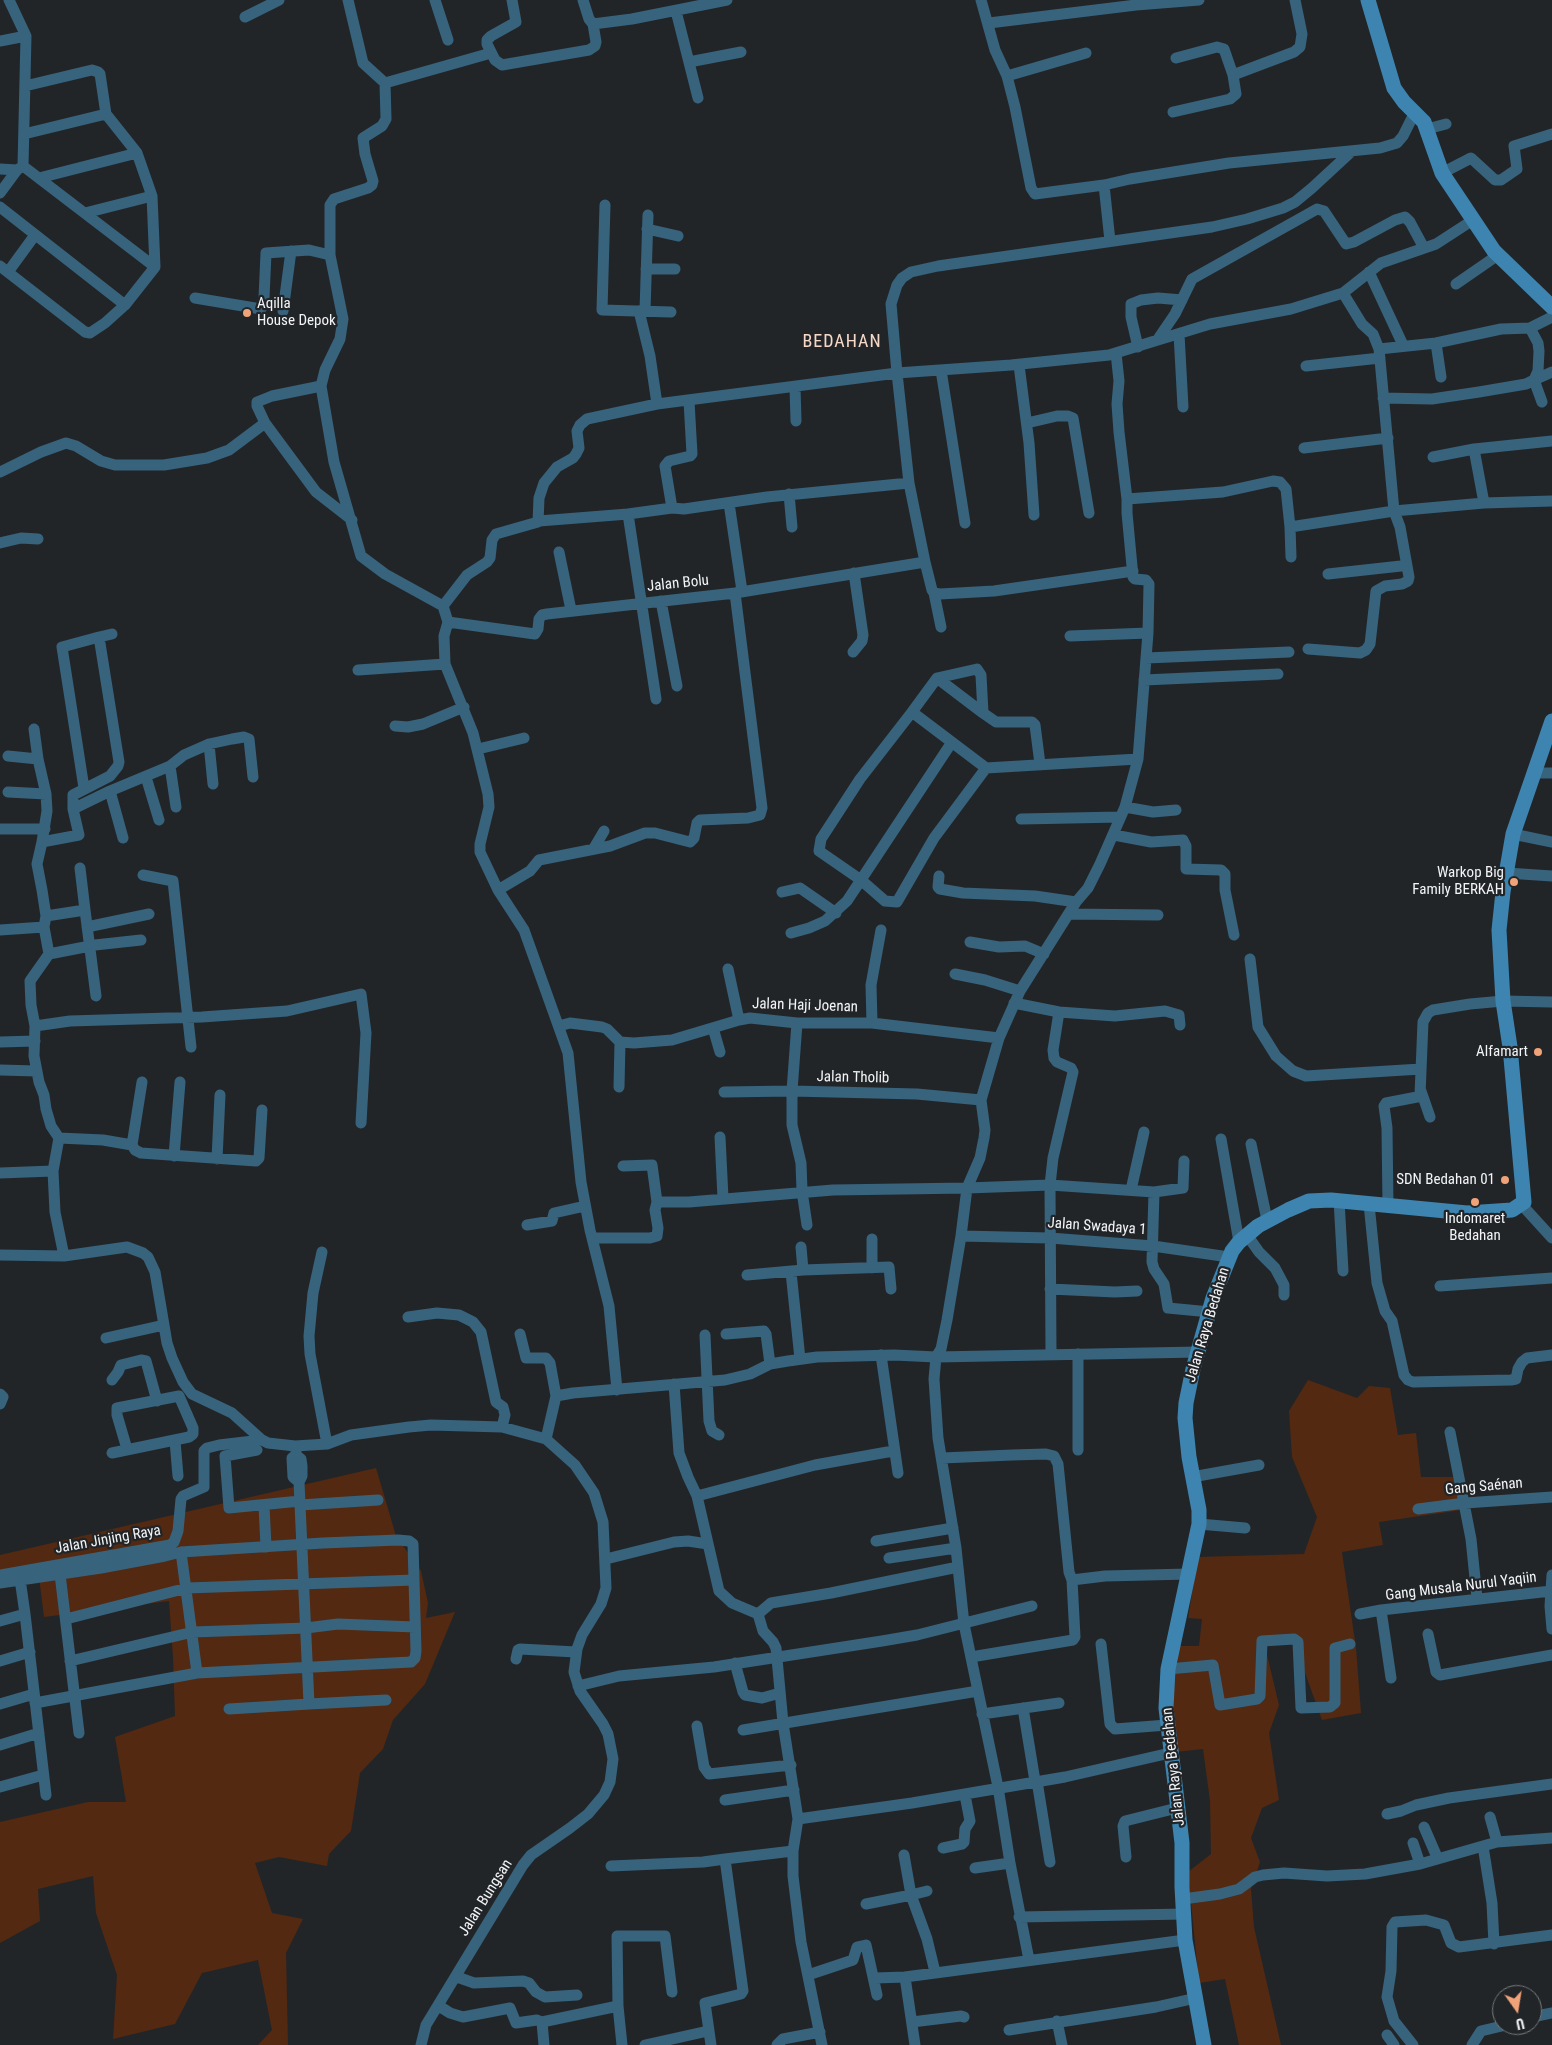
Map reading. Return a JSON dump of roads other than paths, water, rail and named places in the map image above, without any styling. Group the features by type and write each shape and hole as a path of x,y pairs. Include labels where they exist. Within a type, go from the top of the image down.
{"street":[{"path":"0,194 20,168 24,134 26,36 9,0"},
{"path":"245,17 278,0"},
{"path":"348,0 363,63 385,83 384,122 363,138 365,154 373,181 368,188 334,199 330,211 330,255 342,311 342,326 340,339 324,370 321,386 334,462 361,556 385,574 443,606 448,622 444,636 445,664 464,707 478,750 488,794 489,807 480,852 498,890 524,930 568,1053 581,1182 592,1238 609,1306 617,1390"},
{"path":"435,0 448,40"},
{"path":"512,0 516,22 490,36 487,40 491,53 499,63 506,66 589,50 593,47 596,42 593,24 589,19 582,0"},
{"path":"593,24 728,0"},
{"path":"982,0 995,50 1007,76 1032,192 1040,194 1104,185 1229,163 1380,148 1397,143 1403,136 1415,112"},
{"path":"989,23 1136,2 1199,0"},
{"path":"1233,75 1294,52 1300,47 1302,34 1295,0"},
{"path":"1368,0 1394,88 1404,102 1424,122 1442,173 1498,256 1552,307"},
{"path":"676,10 698,98"},
{"path":"0,41 26,36"},
{"path":"1172,112 1234,97 1236,94 1233,75 1224,48 1216,47 1176,58"},
{"path":"689,62 740,52"},
{"path":"385,83 491,53"},
{"path":"1007,76 1086,54"},
{"path":"25,86 95,71 98,72 102,79 106,114 137,153 152,196 155,267 125,305 95,330 90,333 85,332 4,269 34,235"},
{"path":"24,134 106,114"},
{"path":"1427,129 1446,124"},
{"path":"1442,173 1471,158 1495,180 1501,180 1517,169 1514,146 1552,134"},
{"path":"941,627 925,562 909,483 896,373 891,304 897,285 902,278 911,272 938,266 1212,227 1247,219 1283,208 1295,202 1352,151"},
{"path":"39,178 137,153"},
{"path":"0,169 20,168 39,178 155,267"},
{"path":"1104,185 1110,241"},
{"path":"1312,188 1322,209 1346,244 1354,242 1395,220 1405,217 1410,222 1424,248"},
{"path":"85,213 152,196"},
{"path":"605,205 602,310 671,312"},
{"path":"0,207 125,305"},
{"path":"1158,339 1175,314 1192,278 1257,244 1310,212 1322,209"},
{"path":"648,215 642,311 657,404"},
{"path":"539,521 539,498 544,483 557,467 573,458 576,454 579,448 578,431 583,421 587,418 657,404 896,373 1096,357 1116,353 1210,324 1307,305 1343,293 1381,263 1448,238 1473,220"},
{"path":"647,229 678,236"},
{"path":"195,298 261,308 266,253 309,250 330,255"},
{"path":"283,311 292,251"},
{"path":"1456,284 1498,256"},
{"path":"646,269 675,269"},
{"path":"1369,272 1403,345"},
{"path":"264,291 286,293"},
{"path":"1308,650 1360,653 1366,650 1370,644 1376,591 1380,587 1402,584 1408,581 1400,527 1394,511 1379,353 1373,334 1362,324 1343,293"},
{"path":"1138,347 1131,316 1131,304 1141,300 1158,298 1182,300"},
{"path":"1306,366 1379,353 1403,345 1436,343 1501,329 1530,328 1552,317"},
{"path":"1530,328 1538,343 1538,371 1534,380 1542,402"},
{"path":"1179,334 1183,407"},
{"path":"1436,343 1441,377"},
{"path":"1029,1960 1019,1916 998,1787 964,1624 956,1548 942,1458 935,1388 936,1356 941,1349 961,1236 967,1188 980,1158 984,1138 985,1130 981,1100 999,1038 1020,991 1076,902 1088,888 1123,812 1138,759 1148,633 1149,584 1146,580 1134,578 1133,572 1119,432 1117,404 1119,381 1116,353"},
{"path":"1019,364 1027,423 1034,514"},
{"path":"941,370 965,523"},
{"path":"1383,398 1432,399 1479,392 1526,384 1552,372"},
{"path":"321,386 272,396 257,402 257,406 265,423 316,492 352,520"},
{"path":"794,387 796,421"},
{"path":"672,508 665,466 669,461 692,454 689,401"},
{"path":"1027,423 1057,416 1074,418 1089,513"},
{"path":"0,472 40,452 66,444 76,446 102,461 115,465 164,465 208,458 229,450 265,423"},
{"path":"1304,448 1388,438"},
{"path":"1433,457 1474,449 1552,441"},
{"path":"1474,449 1484,503"},
{"path":"1127,499 1216,492 1273,481 1280,482 1286,489 1291,557"},
{"path":"443,606 467,575 488,562 492,540 496,534 533,525 539,521 628,514 672,508 684,510 789,494 909,483"},
{"path":"789,494 792,527"},
{"path":"1290,527 1394,511 1484,503 1552,501"},
{"path":"498,890 530,870 540,860 610,846 650,833 690,842 694,838 697,822 700,820 748,818 757,816 762,812 729,503"},
{"path":"628,514 651,655 656,699"},
{"path":"0,543 21,538 38,539"},
{"path":"559,552 571,610"},
{"name":"Jalan Bolu","path":"448,622 530,634 537,632 539,619 542,615 571,610 739,592 925,562"},
{"path":"1328,574 1401,566 1406,562"},
{"path":"934,593 994,591 1133,572"},
{"path":"853,652 862,641 863,635 854,573"},
{"path":"661,601 677,686"},
{"path":"1070,636 1148,633"},
{"path":"84,788 62,646 112,634"},
{"path":"42,842 79,835 73,809 73,795 110,776 115,772 120,762 99,637"},
{"path":"1146,658 1288,652"},
{"path":"358,670 445,664"},
{"path":"983,713 982,683 977,669 937,678 860,779 821,839 819,846 822,854 861,880 885,901 897,902 934,838 986,768"},
{"path":"1144,680 1278,674"},
{"path":"937,678 996,722 1032,722 1035,725 1040,764"},
{"path":"396,726 408,727 423,724 464,707"},
{"path":"912,712 986,768 1138,759"},
{"path":"1551,1233 1522,1205 1525,1199 1510,1047 1502,1001 1499,930 1513,834 1552,721"},
{"path":"34,729 38,759 46,794 47,810 37,864 49,954"},
{"path":"73,809 170,766 184,755 208,744 247,738 253,777"},
{"path":"478,750 524,738"},
{"path":"791,934 825,921 847,901 952,742"},
{"path":"208,744 213,784"},
{"path":"8,756 38,759"},
{"path":"170,766 176,807"},
{"path":"1534,773 1552,773"},
{"path":"146,777 159,820"},
{"path":"110,791 123,838"},
{"path":"8,792 46,794"},
{"path":"1021,818 1176,810"},
{"path":"0,829 44,829"},
{"path":"594,848 604,830"},
{"path":"1513,834 1552,842"},
{"path":"1114,835 1151,842 1183,840 1186,846 1186,869 1221,870 1225,874 1225,890 1234,935"},
{"path":"80,868 96,996"},
{"path":"1507,873 1552,876"},
{"path":"143,874 172,881 186,1017 191,1047"},
{"path":"939,876 938,887 940,889 963,893 1056,898 1076,902"},
{"path":"782,892 800,888 836,913"},
{"path":"0,930 45,922 85,910"},
{"path":"86,927 149,914"},
{"path":"1069,914 1158,915"},
{"path":"872,1023 871,985 881,930"},
{"path":"64,1256 55,1212 53,1171 59,1138 51,1126 39,1082 30,980 49,954 90,946 141,940"},
{"path":"970,942 999,946 1025,946 1044,954"},
{"path":"1250,959 1258,1027 1276,1056 1294,1071 1306,1076 1421,1069"},
{"path":"728,969 739,1020"},
{"path":"955,974 985,980 1020,991"},
{"path":"35,1026 70,1021 287,1011 361,994 366,1033 361,1123"},
{"path":"1430,1117 1421,1091 1423,1022 1428,1013 1448,1007 1502,1001 1524,1003 1552,1002"},
{"path":"1014,1003 1059,1012 1115,1016 1165,1011 1180,1015 1180,1025"},
{"path":"1052,1353 1050,1185 1053,1158 1073,1072 1071,1068 1057,1062 1054,1058 1053,1050 1059,1012"},
{"name":"Jalan Haji Joenan","path":"620,1042 660,1042 750,1018 797,1024 872,1023 999,1038"},
{"path":"559,1026 570,1023 602,1027 607,1029 620,1042 619,1087"},
{"path":"797,1024 792,1092 792,1125 802,1163 802,1191 807,1225"},
{"path":"713,1028 720,1052"},
{"path":"0,1042 34,1041"},
{"path":"0,1070 37,1070"},
{"path":"142,1082 132,1145 135,1150 141,1153 256,1161 260,1158 262,1110"},
{"path":"174,1156 180,1082"},
{"path":"1388,1206 1387,1128 1384,1105 1417,1097 1421,1091"},
{"name":"Jalan Tholib","path":"724,1092 918,1094 981,1100"},
{"path":"217,1159 220,1094"},
{"path":"1131,1190 1144,1132"},
{"path":"720,1137 723,1198"},
{"path":"59,1138 104,1140 132,1145"},
{"path":"1221,1139 1243,1238 1275,1268 1284,1285 1284,1295"},
{"path":"1251,1144 1267,1220"},
{"path":"657,1202 688,1202 802,1191 1050,1185 1154,1192 1183,1188 1184,1161"},
{"path":"592,1238 650,1238 657,1236 658,1228 655,1210 657,1202 652,1165 623,1166"},
{"path":"0,1173 53,1171"},
{"path":"1154,1192 1154,1269 1164,1284 1168,1308 1210,1312"},
{"path":"1339,1200 1343,1271"},
{"name":"Jalan Raya Bedahan","path":"1204,2045 1185,1940 1182,1843 1167,1725 1168,1669 1199,1524 1199,1510 1192,1477 1185,1418 1189,1386 1210,1312 1229,1257 1243,1238 1267,1220 1293,1207 1310,1202 1339,1200 1467,1213 1512,1210 1522,1205"},
{"path":"1369,1204 1377,1283 1386,1311 1392,1321 1404,1376 1408,1380 1413,1382 1511,1380 1516,1379 1518,1369 1527,1358 1552,1355"},
{"path":"526,1225 552,1221 554,1213 586,1206"},
{"name":"Jalan Swadaya 1","path":"961,1236 1050,1238 1153,1246 1229,1257"},
{"path":"872,1239 872,1268"},
{"path":"0,1255 64,1256 127,1246 143,1253 148,1257 156,1272 164,1325 172,1358 183,1382 192,1394 232,1413 260,1445"},
{"path":"801,1248 803,1270"},
{"path":"322,1252 313,1293 309,1336 310,1354 326,1444"},
{"path":"747,1275 803,1270 889,1267 891,1289"},
{"path":"790,1272 800,1359"},
{"path":"1440,1286 1552,1278"},
{"path":"1050,1290 1137,1291"},
{"path":"408,1317 437,1313 459,1315 473,1322 481,1332 496,1402 503,1407 505,1415 502,1427"},
{"path":"106,1338 164,1325"},
{"path":"726,1334 764,1331 770,1364"},
{"path":"378,1500 229,1508 225,1456 260,1445 278,1445 296,1450 326,1444 351,1435 431,1425 502,1427 546,1439 556,1396 550,1364 546,1358 526,1358 520,1334"},
{"path":"705,1335 709,1421 714,1434 719,1434"},
{"path":"556,1396 725,1380 750,1374 770,1364 800,1359 881,1355 936,1356 1199,1352"},
{"path":"1078,1354 1078,1450"},
{"path":"881,1355 893,1451 898,1473"},
{"path":"112,1380 121,1365 141,1360 146,1361 157,1401"},
{"path":"674,1384 680,1452 688,1477 697,1496 719,1591 732,1603 758,1614"},
{"path":"0,1394 3,1397 0,1404"},
{"path":"183,1404 189,1400 192,1394"},
{"path":"112,1453 189,1437 193,1434 193,1428 179,1396 117,1408 117,1415 127,1449"},
{"path":"1450,1432 1471,1539 1477,1598"},
{"name":"Jalan Bungsan","path":"421,2045 426,2025 495,1909 531,1855 588,1814 604,1795 612,1771 610,1740 603,1724 578,1686 574,1672 576,1652 582,1635 601,1604 606,1588 604,1522 594,1493 574,1465 546,1439"},
{"path":"175,1440 178,1476"},
{"name":"Jalan Jinjing Raya","path":"0,1575 170,1545 174,1542 178,1531 181,1499 183,1496 204,1487 204,1451 207,1448 219,1445 260,1445"},
{"path":"296,1450 292,1458 293,1477 299,1482 309,1704"},
{"path":"697,1496 815,1465 893,1451"},
{"path":"942,1458 1046,1454 1054,1456 1058,1464 1069,1572 1072,1580 1075,1637 1073,1640 971,1656"},
{"path":"1192,1477 1259,1465"},
{"name":"Gang Saénan","path":"1418,1509 1465,1503 1552,1497"},
{"path":"264,1505 266,1547"},
{"path":"1199,1524 1245,1528"},
{"path":"876,1540 953,1528"},
{"path":"0,1583 150,1560 181,1552 323,1543 409,1541 414,1547 416,1652 412,1662 197,1673 73,1695 0,1704"},
{"path":"606,1559 674,1542 688,1541 708,1544"},
{"path":"889,1558 956,1548"},
{"path":"181,1552 197,1673"},
{"path":"758,1614 771,1603 958,1567"},
{"path":"60,1574 73,1695 79,1732"},
{"path":"1072,1580 1105,1576 1189,1574"},
{"path":"1552,1575 1552,1629"},
{"path":"20,1579 46,1796"},
{"path":"66,1619 187,1588 414,1580"},
{"name":"Gang Musala Nurul Yaqiin","path":"1391,1678 1381,1610 1551,1591"},
{"path":"578,1686 619,1676 776,1658 917,1635 1032,1606"},
{"path":"1360,1614 1381,1610"},
{"path":"0,1621 25,1614"},
{"path":"758,1614 763,1631 776,1648 783,1723 798,1819 793,1851 794,1884 808,1975 822,2045"},
{"path":"70,1662 193,1632 306,1628 338,1624 415,1627"},
{"path":"1428,1634 1434,1667 1436,1672 1440,1674 1552,1655"},
{"path":"1168,1669 1213,1666 1220,1705 1257,1699 1260,1696 1262,1642 1294,1639 1298,1642 1301,1708 1330,1707 1335,1703 1335,1648 1350,1644"},
{"path":"1101,1644 1110,1724 1115,1729 1167,1725"},
{"path":"516,1659 520,1649 576,1652"},
{"path":"0,1661 30,1652"},
{"path":"735,1663 742,1692 745,1695 762,1698 780,1693"},
{"path":"743,1730 978,1691"},
{"path":"229,1709 386,1700"},
{"path":"982,1714 1059,1703"},
{"path":"1023,1708 1050,1862"},
{"path":"697,1726 704,1767 709,1774 791,1765"},
{"path":"0,1745 39,1733"},
{"path":"798,1819 965,1795 998,1787 1065,1777 1170,1753"},
{"path":"0,1787 44,1774"},
{"path":"1387,1814 1449,1798 1552,1784"},
{"path":"725,1800 794,1790"},
{"path":"943,1848 964,1842 965,1829 970,1821 965,1795"},
{"path":"1126,1857 1123,1826 1125,1821 1177,1808"},
{"path":"1490,1817 1497,1842"},
{"path":"1424,1827 1437,1858"},
{"path":"1183,1899 1220,1894 1239,1889 1255,1877 1263,1875 1284,1873 1327,1876 1366,1874 1420,1864 1497,1842 1552,1838"},
{"path":"1413,1843 1420,1864"},
{"path":"1483,1846 1492,1903 1494,1944"},
{"path":"611,1866 704,1862 793,1851"},
{"path":"904,1855 911,1894 927,1939 935,1972"},
{"path":"711,2045 706,2001 741,1994 744,1991 725,1859"},
{"path":"975,1868 1010,1863"},
{"path":"866,1904 927,1891"},
{"path":"1019,1916 1184,1914"},
{"path":"1412,2045 1394,2021 1387,1997 1391,1971 1393,1924 1398,1921 1426,1920 1444,1925 1451,1943 1455,1946 1494,1944 1552,1935"},
{"path":"622,2045 618,2006 617,1936 663,1934 666,1936 672,1992"},
{"path":"875,1978 905,1977 1185,1940"},
{"path":"808,1975 853,1960 857,1947 864,1944 868,1948 877,1995"},
{"path":"456,1977 474,1983 515,1980 529,1983 536,1992 545,1997 577,1995"},
{"path":"905,1977 915,2045"},
{"path":"1009,2030 1156,2007 1196,1998"},
{"path":"439,2006 450,2013 463,2017 510,2008 516,2022 537,2020 542,2022 618,2006"},
{"path":"912,2022 964,2017"},
{"path":"542,2022 544,2045"},
{"path":"1057,2022 1062,2045"},
{"path":"1472,2045 1481,2031 1492,2028"},
{"path":"645,2045 708,2031"},
{"path":"777,2045 783,2039 820,2032"},
{"path":"1387,2035 1394,2045"}],"place":[{"name":"Aqilla House Depok","path":"247,313"},
{"name":"Warkop Big Family BERKAH","path":"1514,882"},
{"name":"Alfamart","path":"1538,1052"},
{"name":"SDN Bedahan 01","path":"1505,1180"},
{"name":"Indomaret Bedahan","path":"1475,1202"}],"district":[{"name":"BEDAHAN","path":"842,342"}]}
